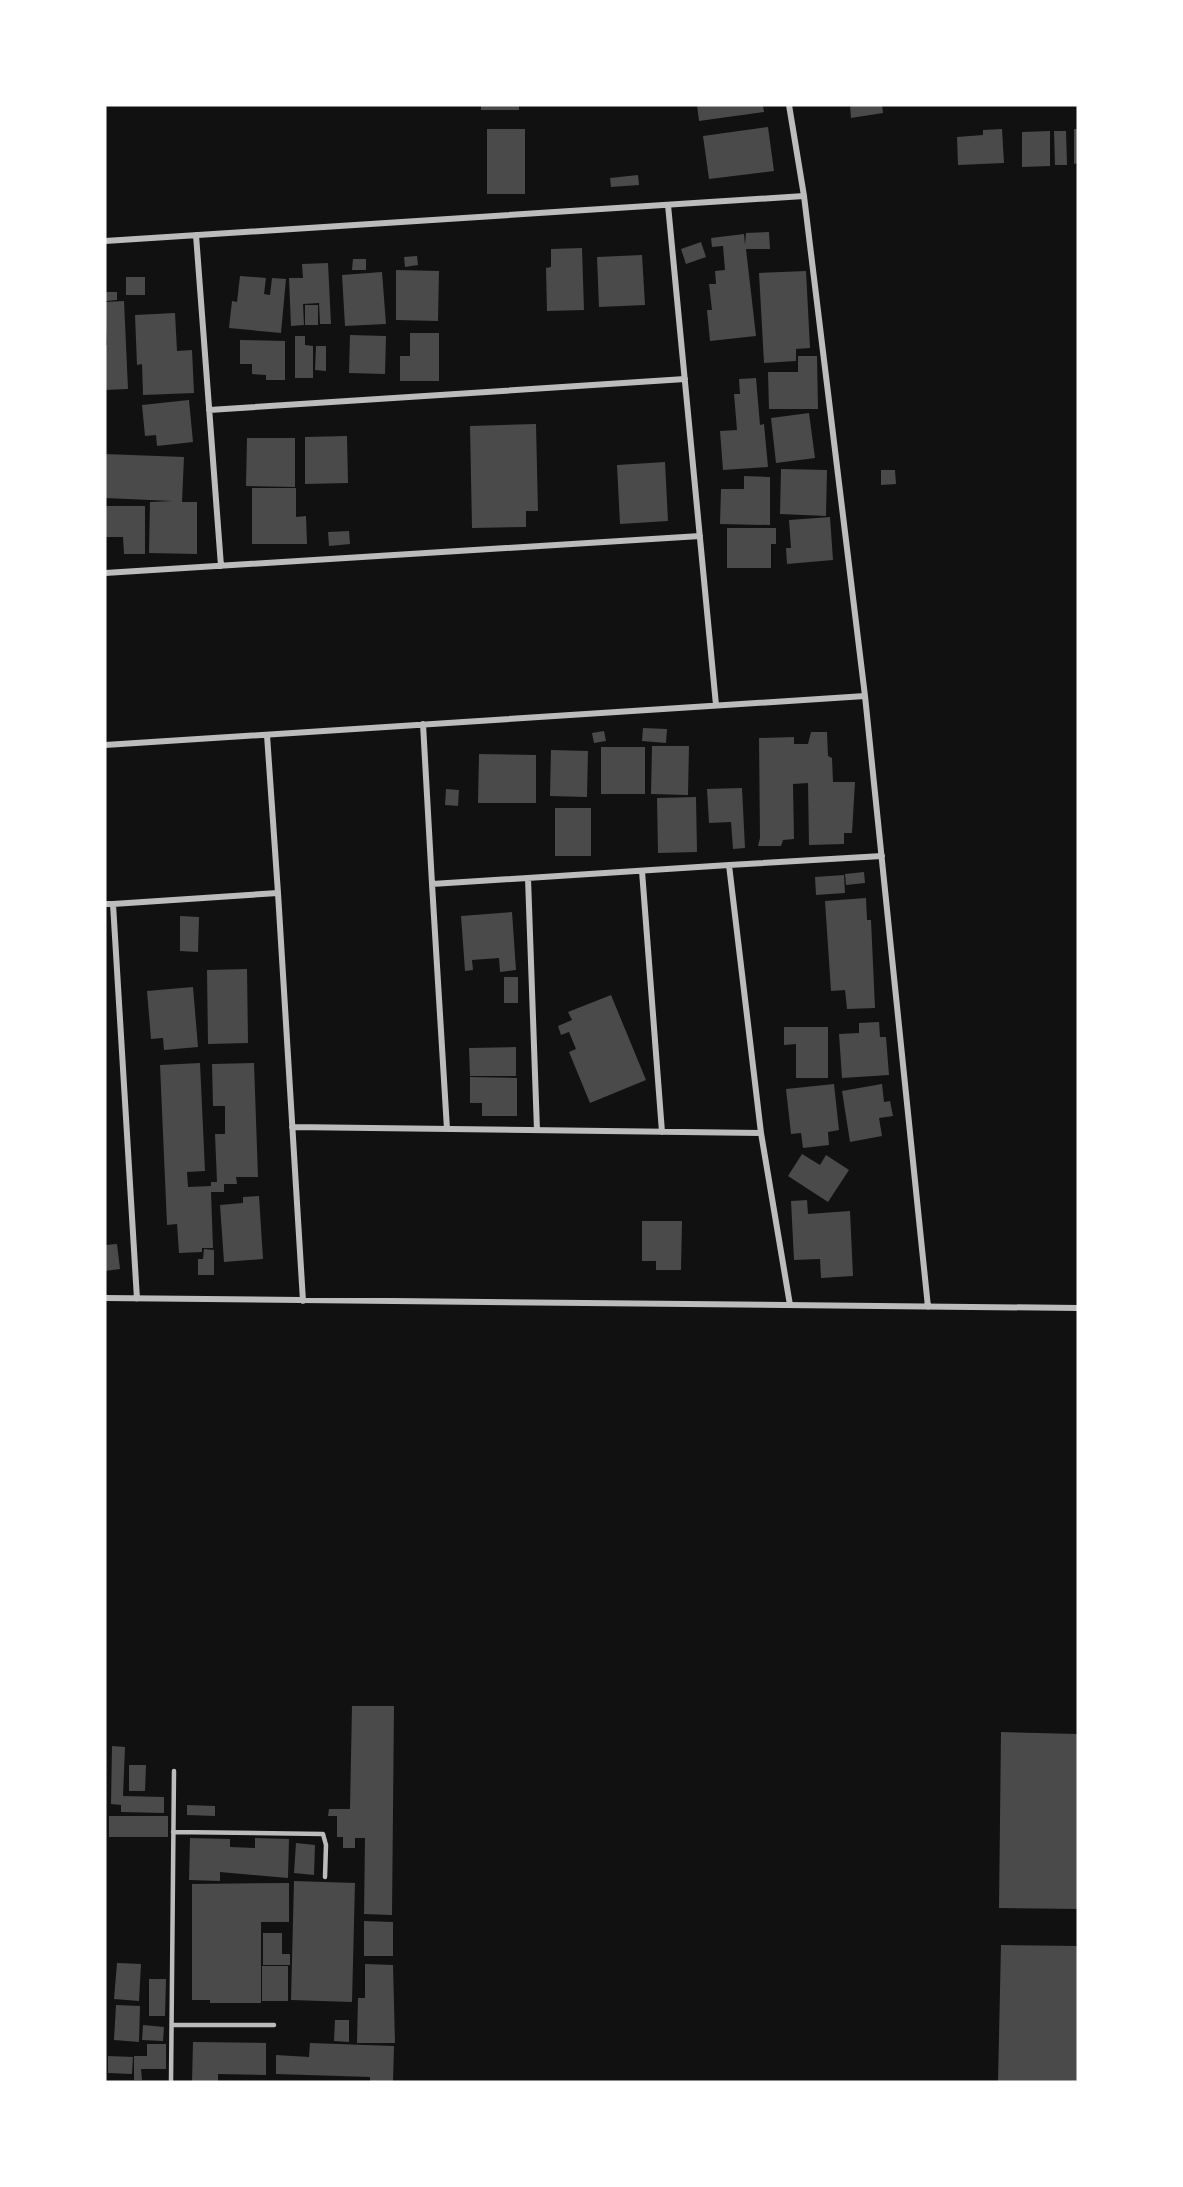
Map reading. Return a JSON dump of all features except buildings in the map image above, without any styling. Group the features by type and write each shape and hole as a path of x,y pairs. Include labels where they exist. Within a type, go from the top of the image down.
{"street":[{"path":"789,105 804,196 865,696 928,1307"},
{"path":"105,241 804,196"},
{"path":"668,205 716,705"},
{"path":"196,235 222,566"},
{"path":"210,410 685,379"},
{"path":"105,573 700,537"},
{"path":"105,745 865,696"},
{"path":"423,724 447,1129"},
{"path":"267,735 303,1300"},
{"path":"432,884 882,856"},
{"path":"729,865 760,1134 790,1305"},
{"path":"642,871 662,1132"},
{"path":"528,878 537,1130"},
{"path":"105,904 278,893"},
{"path":"113,904 137,1299"},
{"path":"292,1126 760,1134"},
{"path":"105,1298 1078,1308"}],"lane":[{"path":"171,2082 174,1770"},
{"path":"173,1832 323,1834 326,1845 325,1877"},
{"path":"172,2025 274,2025"}]}
